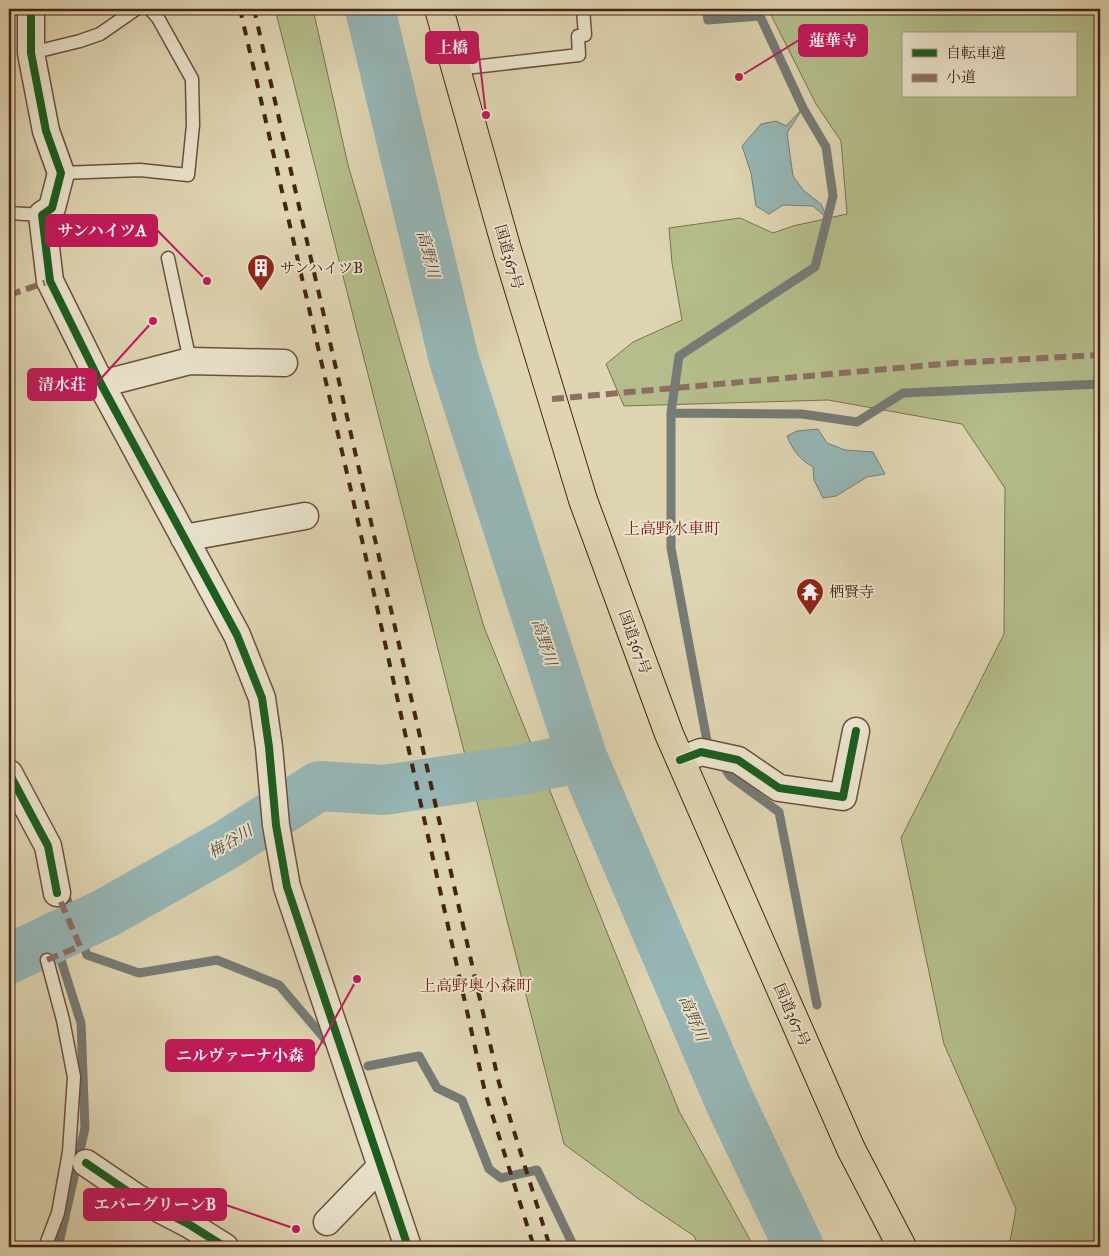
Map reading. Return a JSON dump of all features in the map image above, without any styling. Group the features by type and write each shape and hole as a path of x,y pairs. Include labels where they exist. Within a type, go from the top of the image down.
{"highway":[{"name":"国道367号","path":"439,9 507,250 583,500 668,734 851,1149 902,1247"}],"street":[{"path":"31,9 32,53 46,131 61,173 52,208 42,215 50,281 101,384 237,635 262,698 269,747 276,824 287,887 408,1247"},
{"path":"101,384 190,361 284,363"},
{"path":"184,538 305,516"},
{"path":"680,760 702,752 738,760 779,788 843,797 856,731"},
{"path":"9,773 38,824 48,846 57,893"},
{"path":"78,1158 136,1197 190,1225 225,1247"},
{"path":"327,1222 381,1166"}],"lane":[{"path":"32,53 100,34 136,9"},
{"path":"61,173 140,170 188,175 193,125 192,79 158,18 150,9"},
{"path":"456,69 579,55 578,36 585,35 582,9"},
{"path":"9,213 42,215"},
{"path":"168,258 190,361"},
{"path":"45,1247 78,1158 74,1077 63,1020 47,960"}],"green space":[{"path":"275,9 313,9 348,165 484,627 679,1111 754,1247 699,1247 694,1236 636,1197 564,1144"},
{"path":"768,9 1100,9 1100,1247 1009,1247 1016,1209 944,1044 901,838 1004,634 1005,488 962,424 828,400 624,406 606,364 633,342 682,320 672,263 669,228 740,218 773,233 793,226 847,214 841,141 816,104"}],"water":[{"path":"803,108 787,133 793,176 804,191 821,204 827,218 813,206 783,205 769,214 756,206 751,173 742,146 761,124 776,121 786,126"},
{"path":"818,429 827,443 845,450 873,452 885,474 867,477 836,496 823,498 814,480 813,467 797,454 787,436 797,431"}],"waterway":[{"name":"高野川","path":"370,9 454,360 582,757 730,1102 799,1247"},
{"path":"706,9 708,20 760,16 803,108 826,147 833,196 815,267 679,356 671,413 671,548 707,741 712,749"},
{"path":"671,413 802,414 857,422 903,393 1100,384"},
{"name":"梅谷川","path":"9,959 106,913 226,845 319,786 384,790 525,769 582,757"},
{"path":"721,762 730,776 779,812 817,1005"},
{"path":"64,891 87,955 139,973 217,960 279,985 331,1046"},
{"path":"54,938 81,1023 85,1128 60,1239 56,1247"},
{"path":"368,1066 419,1056 437,1088 462,1100 489,1169 501,1178 537,1170 574,1247"}],"railway":[{"path":"240,9 352,495 485,1092 534,1247"},
{"path":"254,9 499,1083 550,1247"}],"marked path":[{"path":"9,295 50,281"},
{"path":"552,399 954,363 1100,355"},
{"path":"47,960 80,946 57,893"}],"cycle path":[{"path":"31,9 31,53 46,131 61,173 52,208 42,215 50,281 101,384 237,635 262,698 269,747 276,825 287,887 408,1247"},
{"path":"680,760 701,752 738,760 779,788 843,797 856,731"},
{"path":"9,773 48,846 57,893"},
{"path":"86,1163 136,1197 190,1225 225,1247"}],"place":[{"name":"蓮華寺","path":"739,77"},
{"name":"上橋","path":"486,115"},
{"name":"サンハイツA","path":"207,281"},
{"name":"サンハイツB","path":"261,292"},
{"name":"清水荘","path":"153,321"},
{"name":"栖賢寺","path":"810,616"},
{"name":"ニルヴァーナ小森","path":"357,979"},
{"name":"エバーグリーンB","path":"296,1229"}],"district":[{"name":"上高野水車町","path":"672,528"},
{"name":"上高野奥小森町","path":"476,985"}]}
